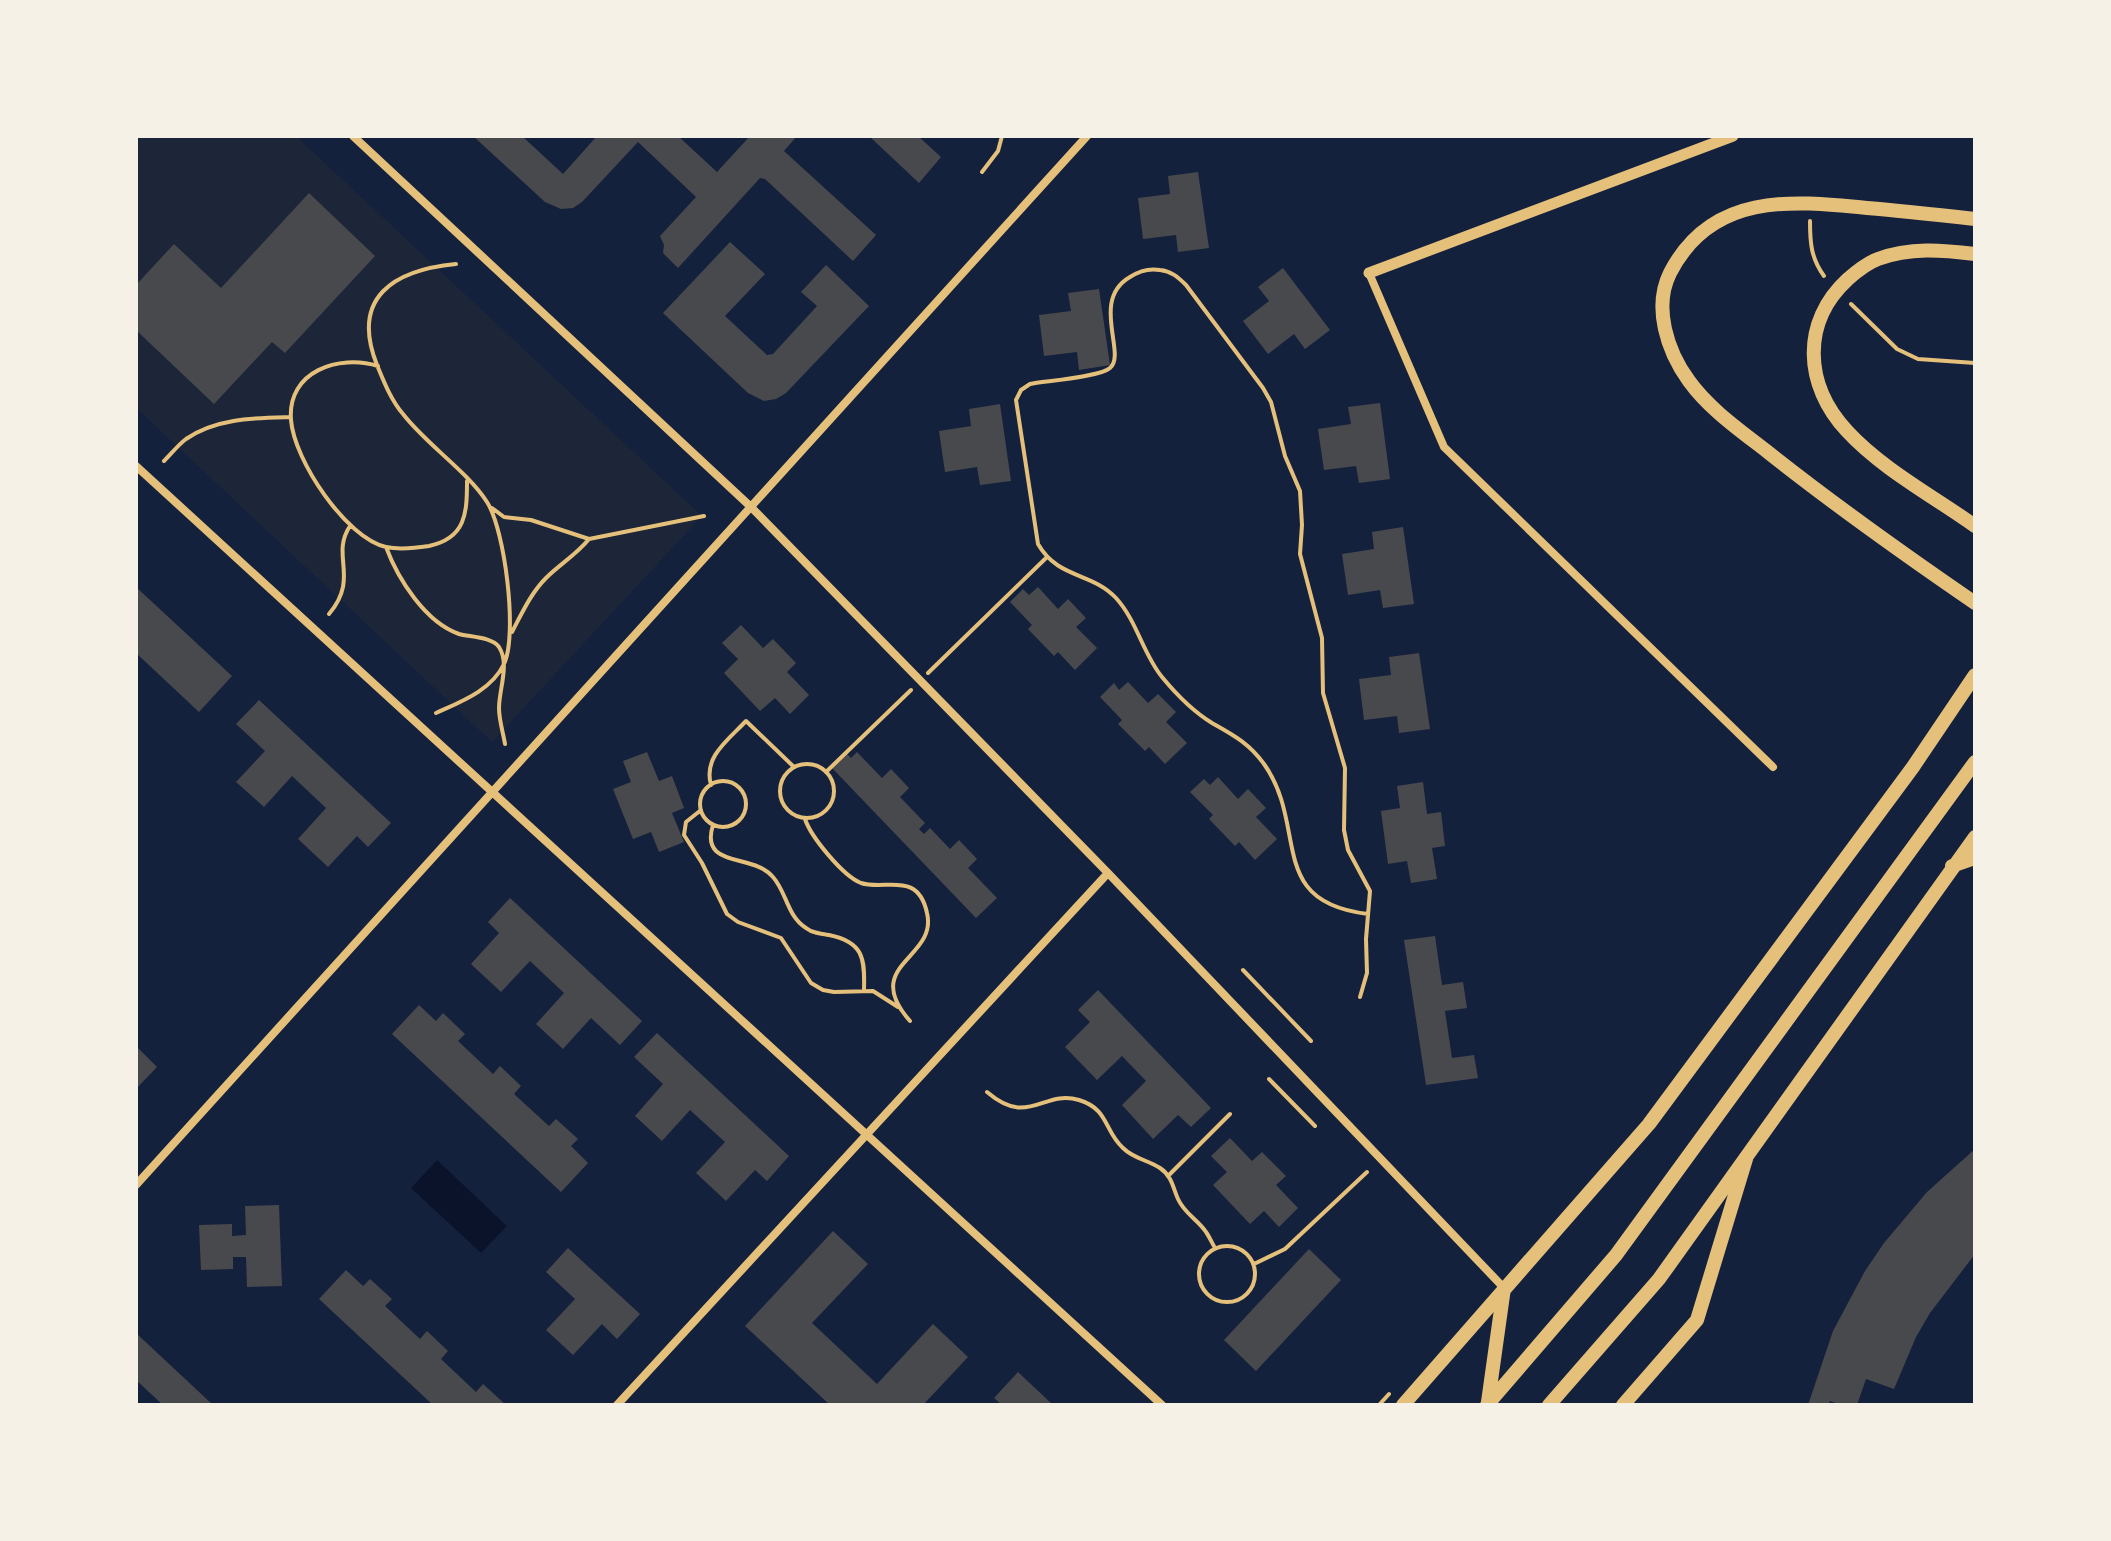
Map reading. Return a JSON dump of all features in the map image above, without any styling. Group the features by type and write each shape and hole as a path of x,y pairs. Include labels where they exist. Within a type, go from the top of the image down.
{"main road":[{"path":"1975,219 1821,204 1761,205 1731,214 1703,230 1679,256 1664,285 1662,319 1671,350 1688,380 1714,409 1887,543 1975,603"},
{"path":"1975,254 1937,250 1905,252 1876,259 1853,274 1833,293 1812,339 1816,371 1825,400 1846,430 1877,457 1975,526"},
{"path":"1403,1405 1649,1124 1913,767 1975,675"},
{"path":"1488,1404 1616,1255 1975,762"},
{"path":"1549,1405 1659,1279 1975,837"},
{"path":"1952,866 1975,858"},
{"path":"1623,1405 1697,1320 1747,1155"},
{"path":"1488,1404 1504,1288"}],"street":[{"path":"353,136 751,507 1108,873 1504,1288"},
{"path":"136,1185 1087,136"},
{"path":"1733,136 1369,273 1444,447 1773,767"},
{"path":"136,466 1162,1405"},
{"path":"617,1405 1108,873"}],"path":[{"path":"982,172 992,161 1002,136"},
{"path":"1810,221 1814,263 1824,276"},
{"path":"456,264 426,267 408,274 373,303 369,325 371,349 386,388 400,412 424,440 504,517 531,520 589,539 704,516"},
{"path":"1360,997 1367,973 1370,891 1348,850 1344,830 1345,768 1323,693 1322,638 1300,554 1300,491 1285,456 1271,402 1214,326 1199,300 1174,274 1147,269 1120,284 1109,315 1114,349 1114,361 1110,368 1098,373 1030,384 1021,390 1016,400 1038,544 1046,558 1115,597 1162,677 1210,722 1237,735 1255,751 1276,784 1300,878 1309,892 1344,911 1368,914"},
{"path":"1851,304 1897,349 1918,359 1975,363"},
{"path":"378,366 352,360 327,364 310,375 299,388 290,417 293,436 305,462 350,526 386,547 419,547 451,539 460,529 465,516 467,481"},
{"path":"164,461 186,439 216,425 256,418 290,417"},
{"path":"488,504 505,565 511,634"},
{"path":"329,614 343,592 342,544 350,526"},
{"path":"505,744 499,708 511,634 537,589 547,577 578,553 589,539"},
{"path":"386,547 405,586 423,607 447,628 493,642 500,648 504,664"},
{"path":"986,616 1046,558"},
{"path":"436,713 475,695 504,664"},
{"path":"711,785 710,760 746,721 794,767"},
{"path":"826,772 866,735"},
{"path":"811,764 826,772 832,780 834,798 823,813 805,819 788,812 780,796 782,779 794,767 811,764"},
{"path":"725,781 733,783 746,802 742,817 723,827 713,825 701,810 702,796 711,785 725,781"},
{"path":"701,810 686,822 684,835 702,863 727,914 738,922 781,938 805,976 823,990 873,991 898,1007 910,1021"},
{"path":"805,819 814,839 854,880 865,884 903,884 914,890 922,900 929,924 920,947 900,965 894,980 898,1007"},
{"path":"713,825 710,842 714,849 721,856 750,863 772,875 787,907 805,928 841,938 856,946 863,958 864,989"},
{"path":"1243,970 1311,1041"},
{"path":"1269,1079 1315,1126"},
{"path":"987,1092 1009,1107 1034,1107 1063,1098 1078,1099 1095,1107 1106,1118 1120,1147 1134,1157 1161,1168 1168,1175 1184,1210 1206,1231 1215,1248"},
{"path":"1168,1175 1230,1114"},
{"path":"1254,1264 1293,1243 1367,1172"},
{"path":"1233,1246 1249,1256 1254,1264 1254,1283 1243,1298 1235,1302 1216,1300 1202,1288 1199,1270 1207,1253 1215,1248 1233,1246"}],"shaded area":[{"path":"136,136 296,136 702,516 492,742 136,408"},
{"path":"437,1160 507,1226 481,1253 411,1188"}],"building":[{"path":"473,136 522,136 563,174 597,136 678,136 717,172 750,136 797,136 784,151 876,235 853,261 765,179 760,178 678,268 663,253 660,236 696,197 638,142 582,202 573,208 561,209 545,202"},
{"path":"869,136 918,136 941,157 919,183"},
{"path":"1198,172 1209,248 1178,252 1176,235 1143,239 1138,198 1170,194 1168,176"},
{"path":"309,193 375,256 285,353 272,342 214,404 136,330 136,285 174,244 221,288"},
{"path":"730,242 765,274 725,316 767,355 773,354 817,306 801,292 826,265 869,306 786,393 776,399 764,401 748,393 663,313"},
{"path":"1283,268 1330,330 1305,349 1294,334 1268,354 1243,321 1269,301 1258,287"},
{"path":"1099,289 1110,365 1079,370 1077,352 1044,356 1039,315 1071,311 1068,293"},
{"path":"1380,403 1390,479 1359,483 1356,466 1324,470 1318,429 1351,424 1348,407"},
{"path":"1000,404 1011,481 980,485 977,467 945,472 939,431 971,426 969,409"},
{"path":"1403,527 1414,604 1383,608 1380,590 1348,595 1342,554 1374,549 1372,532"},
{"path":"136,587 232,676 199,712 136,653"},
{"path":"1038,587 1058,609 1068,599 1086,618 1076,627 1097,648 1075,670 1058,652 1054,656 1028,629 1032,625 1010,602 1023,589 1029,595"},
{"path":"741,625 763,648 773,639 796,663 787,672 809,695 790,714 775,698 760,711 724,673 738,659 722,643"},
{"path":"1419,653 1430,729 1399,733 1397,716 1364,720 1359,679 1391,675 1389,657"},
{"path":"1128,682 1148,703 1158,694 1176,712 1166,722 1187,743 1165,764 1149,747 1145,751 1118,724 1122,720 1100,697 1114,683 1119,690"},
{"path":"259,700 391,823 368,847 357,836 328,867 298,839 326,808 292,776 264,807 236,782 265,751 236,724"},
{"path":"647,752 659,781 672,776 684,808 672,813 684,842 659,852 651,832 633,839 613,789 631,782 623,761"},
{"path":"857,752 882,778 891,769 909,788 900,797 925,823 919,829 924,834 930,828 950,849 959,840 977,859 968,868 997,898 976,918 832,768 847,754 851,758"},
{"path":"1218,777 1238,799 1248,789 1266,808 1256,817 1277,839 1255,860 1239,842 1235,846 1209,819 1213,815 1190,792 1204,779 1210,785"},
{"path":"1423,782 1427,814 1441,812 1445,846 1432,848 1437,879 1411,883 1407,861 1388,864 1381,811 1400,808 1397,786"},
{"path":"510,898 642,1021 620,1045 591,1018 563,1049 536,1024 564,993 530,961 501,992 471,964 499,933 488,922"},
{"path":"1435,936 1442,985 1463,982 1467,1008 1445,1011 1452,1058 1474,1055 1478,1078 1426,1085 1404,940"},
{"path":"1098,990 1211,1108 1191,1127 1178,1115 1153,1139 1122,1105 1146,1081 1122,1056 1097,1080 1065,1047 1090,1022 1078,1010"},
{"path":"419,1005 436,1021 443,1013 465,1034 458,1041 493,1074 500,1066 521,1086 514,1094 549,1126 556,1119 578,1139 571,1146 588,1163 561,1192 392,1034"},
{"path":"657,1033 789,1156 767,1181 755,1170 726,1201 696,1173 725,1142 690,1110 662,1141 635,1116 663,1084 634,1057"},
{"path":"136,1046 157,1067 136,1089"},
{"path":"1230,1138 1252,1161 1262,1152 1286,1176 1276,1185 1298,1208 1279,1227 1264,1211 1250,1224 1213,1185 1227,1172 1211,1156"},
{"path":"1975,1149 1975,1254 1930,1313 1894,1389 1866,1379 1857,1405 1830,1401 1828,1405 1808,1405 1833,1331 1865,1271 1927,1192"},
{"path":"279,1205 282,1286 247,1287 246,1257 233,1257 233,1269 201,1270 199,1225 232,1224 232,1236 246,1235 245,1206"},
{"path":"833,1231 868,1264 812,1323 877,1384 933,1324 968,1357 923,1405 830,1405 745,1326"},
{"path":"568,1248 640,1314 617,1339 602,1324 573,1355 546,1330 575,1299 546,1272"},
{"path":"1309,1249 1341,1280 1256,1371 1224,1340"},
{"path":"346,1270 363,1286 370,1279 392,1299 385,1306 420,1339 427,1331 448,1351 441,1359 476,1392 483,1384 506,1405 433,1405 319,1299"},
{"path":"136,1333 213,1405 163,1405 136,1380"},
{"path":"1018,1372 1053,1405 1002,1405 994,1398"}]}
